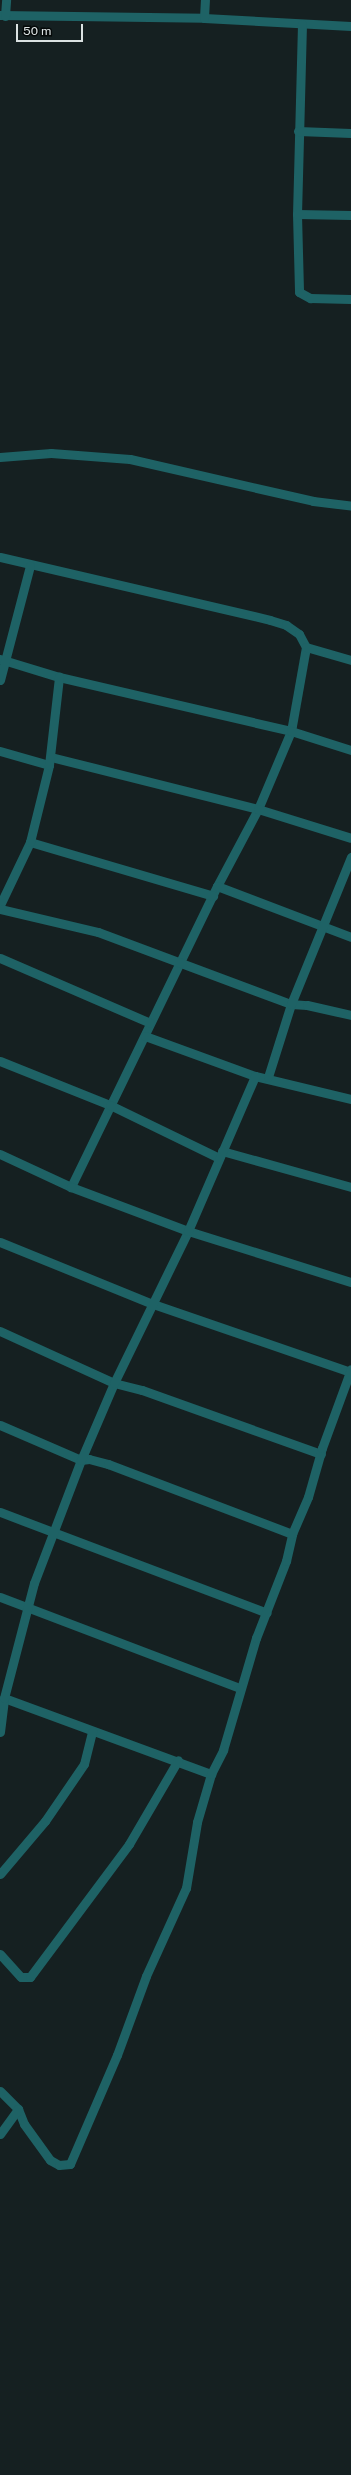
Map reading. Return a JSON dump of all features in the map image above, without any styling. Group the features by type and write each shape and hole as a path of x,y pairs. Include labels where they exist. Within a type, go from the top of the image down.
{"street":[{"path":"6,0 2,16 204,18 351,26"},
{"path":"204,18 205,0"},
{"path":"302,24 297,214 299,292 310,298 351,299"},
{"path":"298,131 351,133"},
{"path":"297,214 351,215"},
{"path":"0,457 51,454 130,459 313,501 351,506"},
{"path":"0,557 30,566 270,620 286,625 299,634 306,647 291,730 258,809 217,886 71,1186"},
{"path":"0,680 3,659 30,566"},
{"path":"306,647 351,660"},
{"path":"3,659 59,677 291,730 351,750"},
{"path":"0,905 30,842 50,761 59,677"},
{"path":"0,751 50,761 258,809 351,838"},
{"path":"30,842 213,896"},
{"path":"268,1077 291,1004 351,858"},
{"path":"217,886 351,937"},
{"path":"0,909 75,925 291,1004 307,1005 351,1015"},
{"path":"0,958 150,1023"},
{"path":"145,1036 255,1076 268,1077 351,1099"},
{"path":"0,1060 110,1105 220,1154 351,1187"},
{"path":"0,1732 1,1711 27,1606 81,1460 114,1383 188,1231 255,1076"},
{"path":"0,1154 71,1186 188,1231 351,1282"},
{"path":"0,1242 153,1304 350,1371 321,1454 308,1497 292,1534 286,1561 239,1688 227,1737 211,1774 197,1822 186,1888 146,1976 117,2055 70,2164 58,2165 50,2160 24,2124 18,2109 0,2091"},
{"path":"0,1331 114,1383 142,1390 321,1454"},
{"path":"0,1425 81,1460 89,1459 108,1464 292,1534"},
{"path":"0,1512 267,1613"},
{"path":"0,1597 239,1688"},
{"path":"4,1698 92,1731 178,1760 211,1774"},
{"path":"0,1874 45,1821 84,1764 92,1731"},
{"path":"0,1954 21,1977 30,1977 129,1844 178,1760"},
{"path":"0,2134 18,2109"}]}
